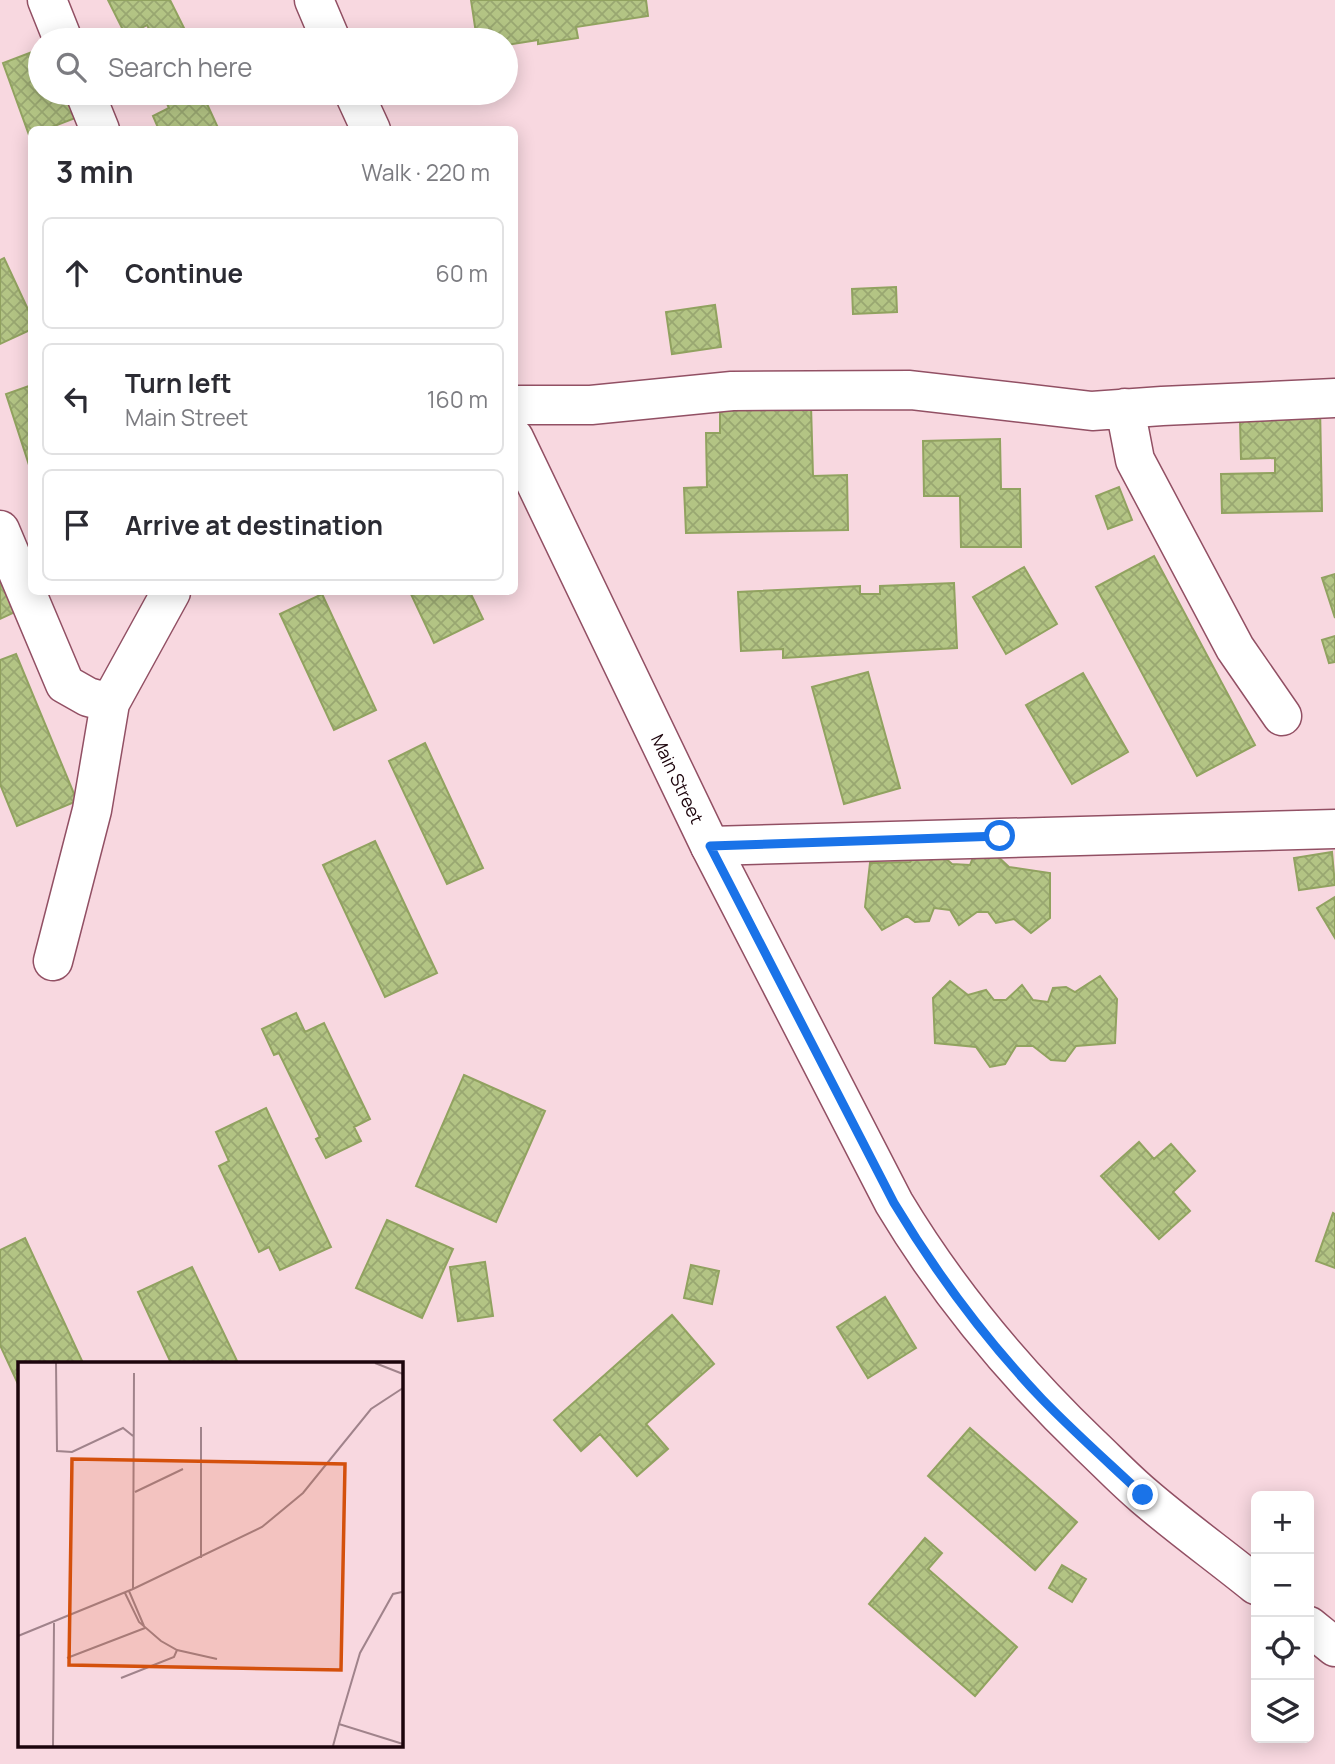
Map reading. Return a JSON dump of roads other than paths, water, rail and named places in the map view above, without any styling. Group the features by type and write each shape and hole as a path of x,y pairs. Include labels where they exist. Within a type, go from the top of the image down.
{"street":[{"path":"47,0 58,28"},
{"path":"314,0 326,28"},
{"path":"90,105 98,126"},
{"path":"360,105 369,126"},
{"path":"518,405 591,405 732,391 910,390 1092,411 1335,398"},
{"path":"1125,408 1135,460 1235,648 1282,716"},
{"name":"Main Street","path":"518,446 710,846 894,1203 955,1296 1043,1399 1143,1495 1251,1581"},
{"path":"0,530 65,684 88,697 110,703"},
{"path":"53,961 92,810 110,703 169,595"},
{"path":"710,846 1335,829"},
{"path":"1314,1630 1335,1647"}]}
